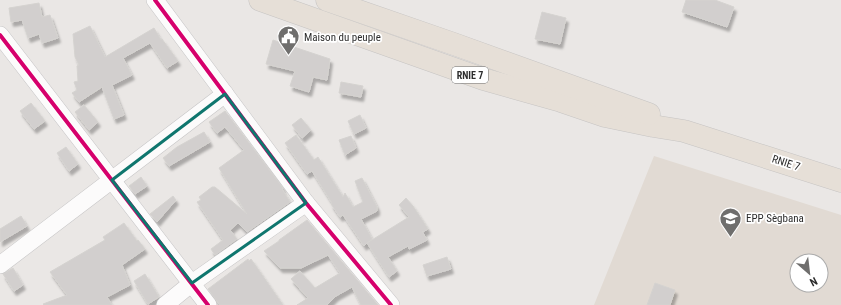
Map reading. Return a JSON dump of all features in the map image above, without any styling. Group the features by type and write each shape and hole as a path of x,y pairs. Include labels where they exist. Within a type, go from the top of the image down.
{"main road":[{"name":"RNIE 7","path":"260,0 483,79 561,101 605,116 653,126 684,130 841,181"},
{"name":"RNIE 7","path":"327,0 600,96 668,121 684,130"}],"street":[{"path":"155,0 306,203 390,305"},
{"path":"0,35 208,305"},
{"path":"0,265 224,94"},
{"path":"165,305 192,283 306,203"}],"highlighted area":[{"path":"225,94 306,203 192,283 112,180"}],"shaded area":[{"name":"EPP Sègbana","path":"654,156 841,215 841,305 594,305"}],"building":[{"path":"686,0 715,0 734,7 727,27 682,12"},
{"path":"39,3 42,17 50,15 58,38 42,43 39,34 28,38 22,20 11,22 9,8"},
{"path":"542,12 566,18 560,44 535,39"},
{"path":"90,26 105,57 154,28 161,40 162,39 178,61 167,68 150,43 123,58 132,75 112,85 124,115 114,119 102,87 79,102 72,93 77,90 74,82 78,81 77,66 79,65 75,57 73,34"},
{"path":"273,40 330,59 327,80 313,77 309,92 290,86 295,71 266,64"},
{"path":"341,82 363,86 361,97 339,93"},
{"path":"31,103 45,121 34,129 20,111"},
{"path":"84,105 98,122 89,130 75,112"},
{"path":"225,111 283,188 282,189 290,202 247,232 238,223 230,230 237,239 215,255 211,249 223,240 197,202 201,200 199,197 212,187 215,187 247,214 219,168 244,150 225,127 217,133 209,122"},
{"path":"360,115 366,128 354,134 348,121"},
{"path":"301,118 311,130 302,138 292,125"},
{"path":"204,132 210,142 169,166 163,158 177,147"},
{"path":"296,135 314,160 318,157 343,197 345,193 353,207 363,202 355,181 362,178 377,207 377,211 361,219 372,239 364,246 343,215 340,217 312,171 307,174 285,143"},
{"path":"351,136 356,148 345,155 339,140"},
{"path":"66,147 78,164 69,171 57,153"},
{"path":"141,177 147,186 135,194 129,186"},
{"path":"173,196 176,200 157,222 150,214"},
{"path":"406,198 428,229 423,232 422,231 427,240 409,249 408,246 388,257 397,271 389,277 367,243 409,217 399,205"},
{"path":"21,216 27,226 0,242 0,229"},
{"path":"307,220 378,305 361,305 352,287 336,296 327,305 297,305 308,298 291,279 300,271 315,288 340,273 328,255 301,268 280,268 264,251"},
{"path":"124,223 145,249 122,265 130,285 107,297 112,305 44,305 43,304 67,295 50,272 105,240 103,237"},
{"path":"447,257 451,269 427,276 423,265"},
{"path":"248,259 249,261 251,259 283,305 220,305 208,289"},
{"path":"13,268 23,285 14,291 3,274"},
{"path":"145,274 159,297 148,304 134,281"},
{"path":"655,283 675,290 670,305 647,305"}],"cycle path":[{"path":"155,0 306,203 391,305"},
{"path":"0,35 208,305"}],"place":[{"name":"Maison du peuple","path":"289,56"},
{"name":"EPP Sègbana","path":"731,238"}]}
